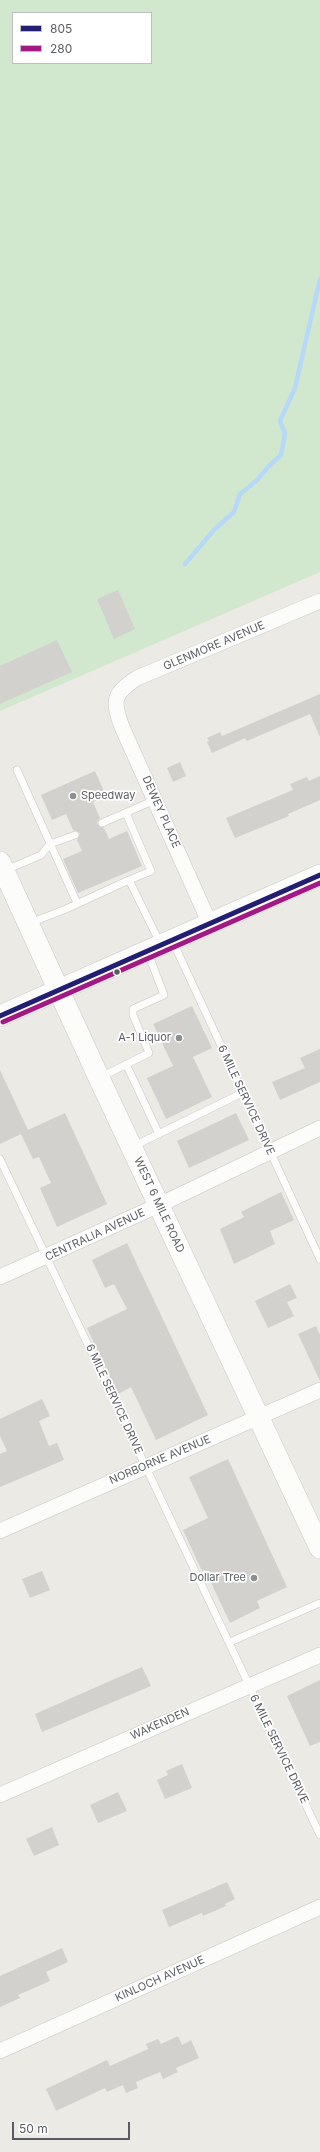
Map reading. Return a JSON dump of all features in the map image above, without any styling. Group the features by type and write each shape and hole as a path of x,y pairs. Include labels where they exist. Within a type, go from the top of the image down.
{"main road":[{"name":"WEST 6 MILE ROAD","path":"2,866 58,991 320,1548"},
{"path":"0,1016 320,874"}],"street":[{"name":"GLENMORE AVENUE","path":"115,700 121,689 137,678 320,601"},
{"name":"DEWEY PLACE","path":"115,700 116,711 122,727 156,800 210,924"},
{"name":"CENTRALIA AVENUE","path":"0,1278 159,1205 320,1128"},
{"name":"NORBORNE AVENUE","path":"0,1531 320,1390"},
{"name":"WAKENDEN","path":"0,1795 320,1655"},
{"name":"KINLOCH AVENUE","path":"0,2051 320,1907"}],"lane":[{"path":"17,770 76,903"},
{"path":"102,823 156,800"},
{"path":"28,924 66,910 76,903 150,871 126,813"},
{"path":"2,866 41,855 50,844 75,835"},
{"path":"99,1078 149,1053 133,1015 133,1009 164,995 160,946 129,880"},
{"name":"6 MILE SERVICE DRIVE","path":"160,946 242,1093 320,1259"},
{"path":"126,1064 159,1134"},
{"path":"132,1147 242,1093"},
{"name":"6 MILE SERVICE DRIVE","path":"0,1159 230,1642 248,1686 320,1835"},
{"path":"230,1642 320,1603"}],"green space":[{"path":"0,0 320,0 320,572 0,711"}],"building":[{"path":"118,590 135,629 114,639 97,599"},
{"path":"57,640 72,672 0,704 0,666"},
{"path":"320,694 320,737 310,714 247,741 245,738 212,753 207,742 209,741 207,738 220,732 222,736"},
{"path":"180,762 186,776 173,782 167,768"},
{"name":"Speedway","path":"95,771 106,796 93,802 100,818 97,822 98,825 104,828 109,839 127,831 142,866 78,893 63,859 82,851 77,840 80,833 73,830 66,814 52,820 41,795"},
{"path":"320,776 320,800 288,814 289,816 235,838 226,818 293,790 290,784 307,777 309,781"},
{"path":"192,1006 212,1048 193,1057 212,1097 166,1119 147,1078 173,1066 153,1024"},
{"path":"320,1049 320,1082 280,1100 272,1082 305,1068 300,1058"},
{"path":"0,1070 28,1130 65,1113 107,1204 57,1227 40,1188 51,1183 39,1157 33,1159 21,1134 0,1144"},
{"path":"236,1113 249,1140 189,1168 177,1141"},
{"path":"281,1192 294,1220 270,1231 275,1244 234,1264 220,1229 244,1217 241,1212"},
{"path":"127,1243 208,1415 156,1440 131,1387 118,1394 87,1328 127,1309 114,1284 105,1288 92,1260"},
{"path":"290,1284 297,1298 287,1302 294,1316 268,1328 255,1301"},
{"path":"316,1326 320,1335 320,1381 298,1334"},
{"path":"42,1399 50,1416 39,1421 49,1446 57,1443 64,1460 0,1487 0,1454 7,1451 0,1436 0,1419"},
{"path":"228,1459 287,1587 257,1601 260,1608 230,1623 205,1570 202,1571 183,1530 208,1518 189,1477"},
{"path":"42,1571 50,1590 30,1598 22,1579"},
{"path":"142,1667 151,1686 42,1732 35,1714"},
{"path":"320,1680 320,1742 310,1746 287,1696"},
{"path":"182,1764 192,1788 165,1799 157,1780 168,1775 166,1771"},
{"path":"118,1792 127,1811 98,1823 90,1805"},
{"path":"52,1827 59,1845 34,1856 26,1839"},
{"path":"227,1882 235,1899 225,1904 226,1906 203,1916 202,1913 169,1927 162,1910"},
{"path":"62,1948 68,1962 46,1972 50,1981 18,1995 20,1998 0,2007 0,1976"},
{"path":"178,2036 182,2045 191,2040 199,2058 176,2068 178,2072 163,2079 160,2072 136,2082 138,2088 126,2093 123,2085 107,2092 105,2088 56,2111 46,2089 107,2060 110,2066 148,2049 146,2044 158,2039 161,2044"}],"waterway":[{"path":"185,564 214,530 234,512 240,494 255,482 281,455 285,434 280,421 295,388 320,279"}],"transit line":[{"name":"805","path":"0,1016 320,875"},
{"name":"280","path":"3,1022 320,883"}],"place":[{"name":"Speedway","path":"73,796"},
{"name":"A-1 Liquor","path":"179,1038"},
{"name":"Dollar Tree","path":"254,1578"}]}
